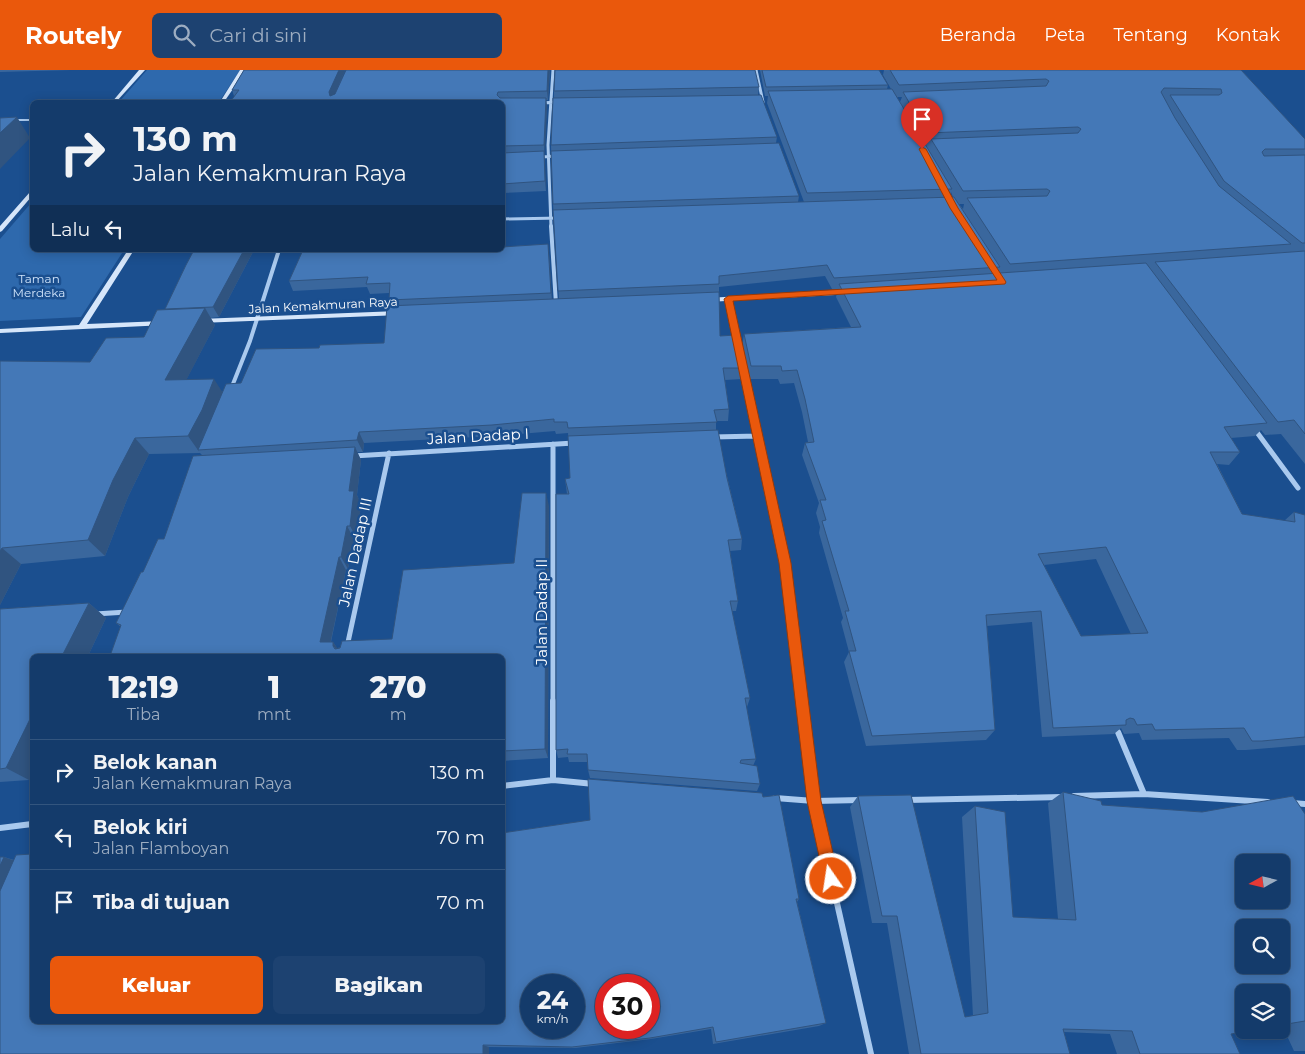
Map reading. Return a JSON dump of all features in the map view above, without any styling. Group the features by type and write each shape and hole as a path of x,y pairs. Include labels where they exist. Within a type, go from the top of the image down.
{"main road":[{"path":"116,100 142,70"},
{"path":"223,100 243,70"},
{"path":"0,230 30,195"},
{"path":"81,327 130,252"},
{"path":"700,300 862,292"},
{"path":"547,307 566,306"},
{"name":"Jalan Kemakmuran Raya","path":"192,322 404,313"},
{"path":"0,331 174,322"}],"street":[{"path":"553,70 549,103 548,156 550,219 557,282 556,307"},
{"path":"756,70 765,107"},
{"path":"762,99 771,99"},
{"path":"540,103 568,102"},
{"path":"530,157 558,156"},
{"path":"505,219 569,218"},
{"path":"229,394 250,341 278,252"},
{"path":"728,299 785,563 814,801 871,1054"},
{"path":"1251,424 1298,488"},
{"path":"709,438 758,436"},
{"name":"Jalan Dadap I","path":"350,456 583,443"},
{"name":"Jalan Dadap II","path":"553,780 554,444"},
{"name":"Jalan Dadap III","path":"345,654 389,453"},
{"path":"90,614 130,612 126,621"},
{"path":"1118,732 1144,794"},
{"path":"505,786 553,780 601,784"},
{"path":"899,800 1144,794 1273,802"},
{"path":"765,797 814,801 871,800"},
{"path":"1282,803 1305,804"},
{"path":"0,828 30,824"}],"lane":[{"path":"8,120 30,120"}],"green space":[{"path":"147,70 240,70 220,100 121,100"},
{"name":"Taman Merdeka","path":"30,204 30,252 123,252 81,317 0,321 0,239"}],"building":[{"path":"244,70 339,70 329,92 330,96 335,94 346,70 548,70 547,91 498,92 497,95 500,98 546,98 544,145 505,146 505,100 232,100 239,90 232,90"},
{"path":"555,70 755,70 759,87 554,91"},
{"path":"762,70 879,70 888,85 766,87"},
{"path":"890,70 1241,70 1305,139 1305,149 1265,149 1262,152 1264,156 1305,155 1305,243 1302,243 1224,181 1170,95 1219,95 1222,93 1221,89 1164,88 1161,92 1175,118 1219,186 1291,244 1010,264 967,198 1047,196 1050,191 1047,189 963,191 931,139 1078,133 1081,129 1078,127 927,133 903,92 1046,86 1049,81 1046,79 899,85"},
{"path":"892,89 952,189 807,193 768,91"},
{"path":"761,95 777,137 551,145 553,98"},
{"path":"17,117 0,133 0,118"},
{"path":"779,143 799,196 553,204 551,151"},
{"path":"544,151 545,181 505,184 505,153"},
{"path":"954,197 1000,267 834,278 827,265 719,276 719,284 558,291 553,210"},
{"path":"548,244 551,293 389,300 390,283 366,284 368,277 289,281 302,252 505,252 505,247"},
{"path":"1305,251 1305,434 1294,420 1278,422 1155,262"},
{"path":"193,252 243,252 213,307 165,309"},
{"path":"1146,263 1267,423 1224,427 1240,452 1210,452 1242,514 1295,522 1294,512 1305,515 1305,737 1252,741 1244,728 1155,730 1152,724 1137,725 1134,719 1130,718 1126,720 1126,725 1053,728 1041,611 986,615 995,730 872,736 849,651 856,651 845,611 849,611 822,521 826,520 820,500 826,500 805,443 814,442 797,370 782,371 781,366 751,366 744,334 861,327 839,284","holes":["1106,547 1148,633 1081,636 1038,554"]},
{"path":"719,292 720,336 736,335 743,368 723,368 729,409 714,410 717,422 568,428 567,422 554,422 554,419 492,425 359,432 357,440 198,450 226,384 241,383 256,349 319,348 320,345 384,343 387,306"},
{"path":"205,308 165,380 214,379 202,410 188,436 135,438 113,480 88,540 2,548 0,551 0,361 90,362 106,338 144,337 157,310"},
{"path":"718,430 727,478 742,539 728,540 738,601 730,601 750,698 745,698 756,759 741,760 740,763 757,766 760,784 588,770 587,754 567,754 568,749 556,750 556,494 569,494 565,479 570,478 568,436"},
{"path":"355,447 349,491 354,491 350,526 347,526 320,642 333,642 335,649 340,648 342,641 392,639 403,570 514,563 522,493 546,493 545,749 505,751 505,654 111,654 121,625 116,623 158,539 164,539 193,456"},
{"path":"89,603 63,654 30,654 30,719 6,768 0,769 0,609"},
{"path":"588,779 762,793 763,797 779,795 799,899 796,899 826,1023 716,1042 713,1027 660,1036 660,974 595,974 595,1039 641,1039 572,1047 483,1045 483,1054 0,1054 0,891 16,855 30,854 30,1024 505,1024 505,833 590,820"},
{"path":"1063,792 1101,801 1102,805 1202,812 1293,796 1305,814 1305,1021 1290,1024 1290,984 1235,984 1235,1033 1231,1034 1240,1054 1140,1054 1132,1031 1063,1029 1070,1054 921,1054 897,916 882,916 858,796 911,795 965,1017 988,1013 975,806 1005,812 1013,917 1076,920"},
{"path":"0,857 4,857 0,866"}],"route":[{"path":"831,879 814,801 785,563 728,299 1002,282 954,208 922,149"}]}
